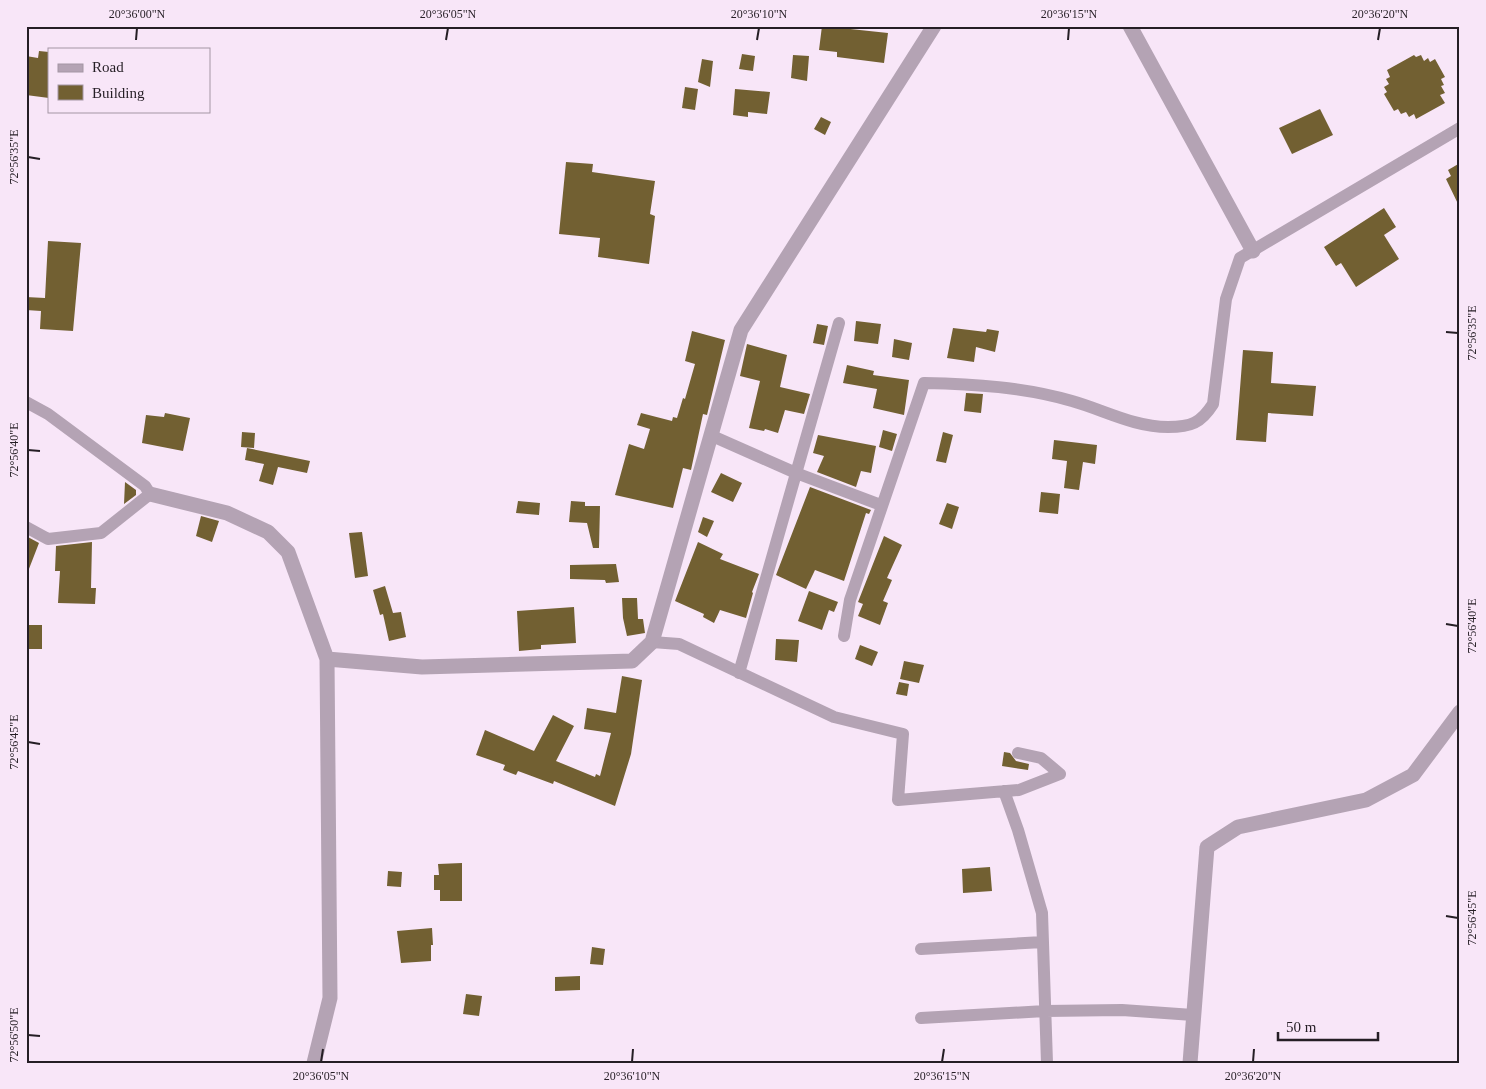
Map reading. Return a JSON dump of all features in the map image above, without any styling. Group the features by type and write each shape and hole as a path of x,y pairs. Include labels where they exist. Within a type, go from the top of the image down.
{"street":[{"path":"327,659 422,667 632,661 652,642 741,330 934,26"},
{"path":"1130,26 1253,250"},
{"path":"844,636 850,600 924,382 982,384 1072,401 1124,420 1168,427 1195,424 1205,417 1213,404 1226,299 1240,258 1460,128"},
{"path":"739,673 839,323"},
{"path":"26,402 63,425 145,486 150,494 226,513 268,532 288,552 327,659 330,998 314,1063"},
{"path":"710,436 796,473 881,505"},
{"path":"26,527 48,539 101,533 150,494"},
{"path":"652,642 680,644 834,717 902,734 898,800 1019,790 1060,774 1041,758 1018,753"},
{"path":"1190,1063 1207,847 1238,827 1366,800 1413,775 1460,712"},
{"path":"1004,791 1018,830 1042,914 1047,1063"},
{"path":"921,949 1043,942"},
{"path":"921,1018 1045,1011 1122,1010 1193,1015"}],"building":[{"path":"822,26 888,33 884,63 837,57 837,52 819,50"},
{"path":"39,51 48,52 48,98 26,95 26,56 38,58"},
{"path":"742,54 755,56 753,71 739,69"},
{"path":"793,55 809,56 807,81 791,78"},
{"path":"1414,55 1416,57 1421,55 1424,61 1428,58 1430,62 1435,59 1445,77 1441,79 1444,85 1441,86 1445,93 1440,95 1445,103 1416,119 1414,114 1409,117 1406,112 1401,114 1398,109 1394,111 1384,94 1387,92 1384,87 1389,84 1386,79 1390,77 1387,70"},
{"path":"702,59 713,61 710,87 698,82"},
{"path":"685,87 698,89 695,110 682,108"},
{"path":"735,89 770,92 767,114 748,112 748,117 733,115"},
{"path":"1320,109 1333,135 1292,154 1279,128"},
{"path":"821,117 831,122 825,135 814,129"},
{"path":"566,162 593,164 592,172 655,181 650,214 655,216 649,264 598,257 600,238 559,234"},
{"path":"1460,163 1460,208 1446,179 1451,176 1448,170"},
{"path":"1384,208 1396,227 1384,235 1399,259 1356,287 1341,263 1336,266 1324,247"},
{"path":"48,241 81,243 73,331 40,329 41,311 26,310 26,297 45,298"},
{"path":"856,321 881,324 878,344 854,341"},
{"path":"817,324 828,326 824,345 813,343"},
{"path":"953,328 986,332 987,329 999,331 995,352 976,347 974,362 947,358"},
{"path":"692,331 725,340 707,415 703,414 691,470 683,468 673,508 615,495 629,444 644,449 650,429 637,425 641,413 672,421 673,417 677,418 683,398 685,399 695,364 685,361"},
{"path":"894,339 912,343 909,360 892,357"},
{"path":"747,344 787,355 780,387 810,394 804,414 785,410 778,433 765,429 764,431 749,428 760,381 740,376"},
{"path":"1243,350 1273,352 1271,383 1316,386 1313,416 1268,413 1266,442 1236,440"},
{"path":"847,365 874,371 873,375 909,380 904,415 873,408 877,389 843,383"},
{"path":"966,393 983,394 981,413 964,411"},
{"path":"165,413 190,418 183,451 142,443 146,415 164,417"},
{"path":"883,430 897,434 892,451 879,447"},
{"path":"242,432 255,433 254,448 241,447"},
{"path":"943,432 953,435 946,463 936,461"},
{"path":"818,435 876,446 871,473 861,471 856,487 817,472 824,456 813,453"},
{"path":"1054,440 1097,445 1095,464 1083,462 1079,490 1064,488 1067,461 1052,459"},
{"path":"247,448 310,461 307,473 278,467 273,485 259,481 264,464 245,460"},
{"path":"721,473 742,483 733,502 711,492"},
{"path":"125,482 136,490 136,495 124,504"},
{"path":"810,487 871,510 869,514 866,513 844,581 815,570 806,589 776,575"},
{"path":"1041,492 1060,494 1058,514 1039,512"},
{"path":"518,501 540,503 539,515 516,513"},
{"path":"571,501 585,502 585,506 600,506 599,548 593,548 587,523 569,522"},
{"path":"947,503 959,507 952,529 939,524"},
{"path":"201,516 219,521 212,542 196,536"},
{"path":"703,517 714,521 707,537 698,532"},
{"path":"362,532 368,576 355,578 349,533"},
{"path":"26,536 39,543 27,574 26,574"},
{"path":"884,536 902,545 887,578 892,580 883,601 888,603 880,625 858,616 863,604 858,602"},
{"path":"92,542 91,588 96,588 95,604 58,603 60,571 55,571 56,546"},
{"path":"698,542 723,554 720,559 759,574 752,592 746,618 720,610 714,623 703,617 704,614 675,601"},
{"path":"616,564 619,582 606,583 605,580 570,579 570,565"},
{"path":"385,586 393,613 401,612 406,637 389,641 383,614 380,615 373,590"},
{"path":"809,591 838,602 834,612 829,610 822,630 798,621"},
{"path":"622,598 637,598 638,619 643,619 645,633 627,636 623,618"},
{"path":"574,607 576,643 541,645 541,649 519,651 517,611"},
{"path":"26,625 42,625 42,649 26,649"},
{"path":"776,639 799,640 797,662 775,660"},
{"path":"860,645 878,652 872,666 855,659"},
{"path":"904,661 924,665 919,683 900,679"},
{"path":"622,676 642,680 631,754 615,806 554,781 553,784 518,771 516,775 503,770 505,765 476,755 485,730 534,751 553,715 574,726 556,761 595,777 596,774 600,776 611,733 584,729 587,708 616,713"},
{"path":"899,682 909,684 907,696 896,694"},
{"path":"1004,752 1010,753 1016,761 1029,764 1028,770 1002,766"},
{"path":"462,863 462,901 440,901 440,890 434,890 434,875 439,875 438,864"},
{"path":"990,867 992,891 963,893 962,869"},
{"path":"388,871 402,872 401,887 387,886"},
{"path":"432,928 433,945 431,945 431,961 401,963 397,931"},
{"path":"592,947 605,949 603,965 590,964"},
{"path":"580,976 580,990 555,991 555,977"},
{"path":"466,994 482,996 479,1016 463,1014"}]}
